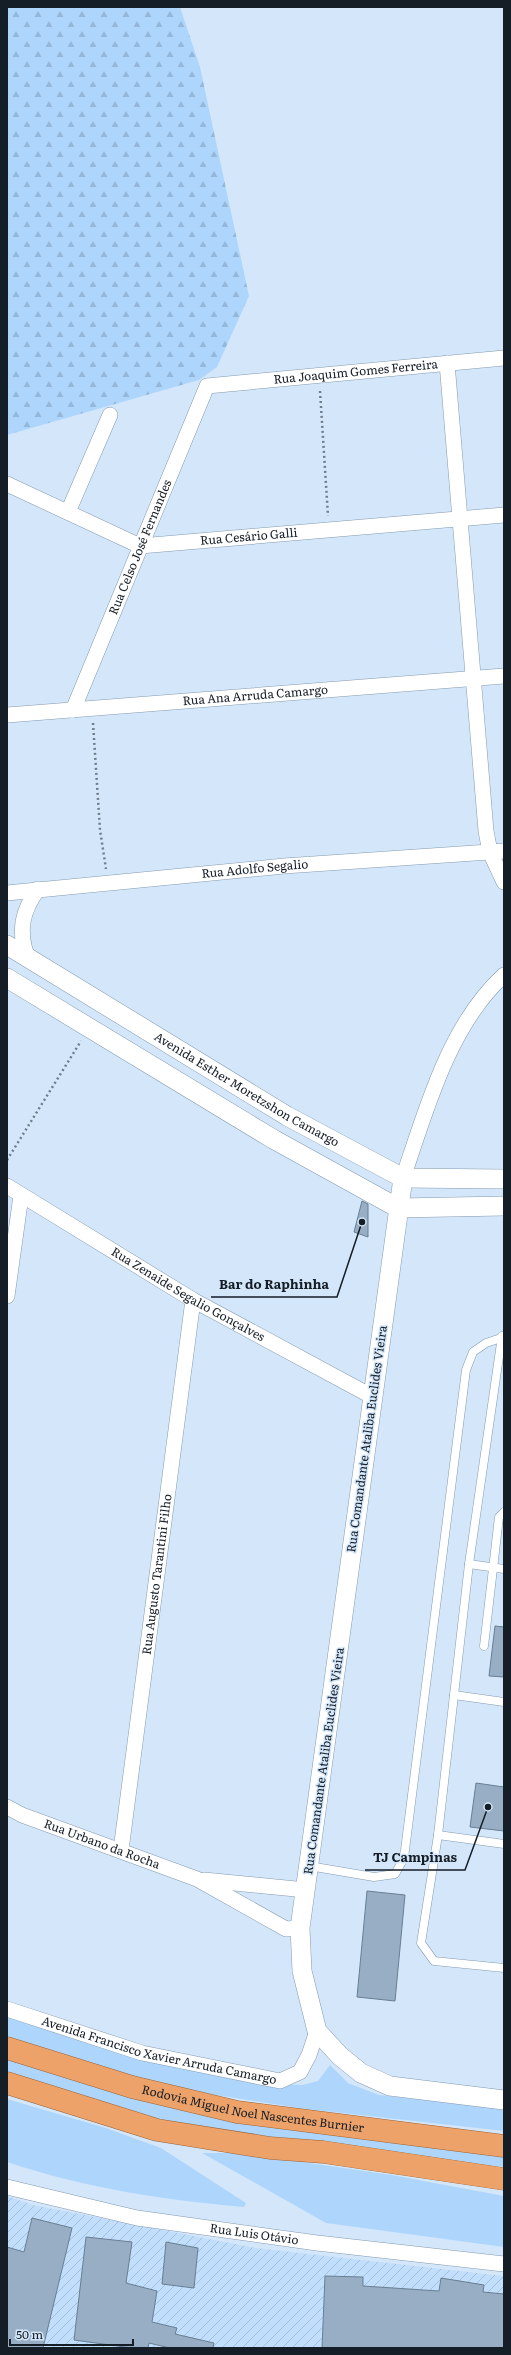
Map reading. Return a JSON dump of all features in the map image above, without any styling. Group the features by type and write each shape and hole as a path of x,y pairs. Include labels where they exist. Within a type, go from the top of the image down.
{"highway":[{"name":"Rodovia Miguel Noel Nascentes Burnier","path":"7,2048 132,2088 237,2112 504,2146"},
{"path":"7,2083 157,2130 270,2148 323,2152 504,2179"}],"street":[{"name":"Rua Joaquim Gomes Ferreira","path":"207,386 504,358"},
{"path":"447,363 486,831 497,852 504,882"},
{"name":"Rua Celso José Fernandes","path":"72,710 207,386"},
{"path":"68,512 110,415"},
{"path":"7,484 140,546"},
{"name":"Rua Cesário Galli","path":"140,546 504,515"},
{"name":"Rua Ana Arruda Camargo","path":"7,715 504,676"},
{"name":"Rua Adolfo Segalio","path":"7,893 284,866 497,852"},
{"path":"27,956 22,943 23,918 38,889"},
{"name":"Avenida Esther Moretzshon Camargo","path":"7,945 287,1116 403,1178 504,1179"},
{"name":"Rua Comandante Ataliba Euclides Vieira","path":"317,2032 302,1971 300,1928 403,1178 435,1082 466,1024 489,989 504,975"},
{"path":"7,978 273,1139 398,1208 504,1206"},
{"name":"Rua Zenaide Segalio Gonçalves","path":"7,1186 21,1196 193,1300 373,1397"},
{"path":"7,1296 21,1196"},
{"name":"Rua Augusto Tarantini Filho","path":"120,1850 193,1300"},
{"name":"Rua Urbano da Rocha","path":"7,1807 22,1815 197,1879 286,1929 300,1928"},
{"name":"Rua Urbano da Rocha","path":"197,1879 306,1890"},
{"name":"Avenida Francisco Xavier Arruda Camargo","path":"7,2009 142,2053 280,2081 300,2072 309,2055 317,2032"},
{"path":"317,2032 361,2073 390,2086 504,2100"},
{"name":"Rua Luis Otávio","path":"7,2187 137,2218 317,2243 504,2264"}],"lane":[{"path":"503,1336 469,1564 438,1836 421,1942 434,1961 504,1968"},
{"path":"309,1866 374,1877 395,1874 404,1858 466,1370 473,1352 486,1343 503,1336"},
{"path":"484,1646 499,1517 504,1512"},
{"path":"469,1564 504,1569"},
{"path":"454,1695 504,1702"},
{"path":"438,1836 504,1844"}],"path":[{"path":"319,375 329,530"},
{"path":"92,708 100,830 108,882"},
{"path":"7,1160 90,1027"}],"shaded area":[{"path":"7,2196 33,2205 256,2248 504,2276 504,2348 7,2348"}],"green space":[{"path":"7,7 180,7 200,67 249,296 217,367 199,380 7,435"},
{"path":"7,2015 274,2084 302,2085 318,2081 330,2065 348,2083 379,2095 504,2109 504,2131 306,2109 183,2090 7,2041"},
{"path":"7,2055 504,2155 504,2167 247,2136 135,2115 7,2072"},
{"path":"7,2099 106,2128 161,2148 246,2203 244,2207 184,2201 124,2192 65,2179 7,2162"},
{"path":"202,2153 241,2153 392,2175 504,2196 504,2247 326,2223"}],"building":[{"path":"362,1201 368,1204 368,1237 354,1232"},
{"path":"495,1626 504,1627 504,1677 489,1676"},
{"path":"476,1783 504,1787 504,1831 470,1827"},
{"path":"367,1891 405,1895 395,2001 357,1997"},
{"path":"32,2218 72,2228 43,2348 7,2348 7,2247 24,2252"},
{"path":"86,2237 132,2242 126,2283 157,2291 152,2322 177,2328 175,2334 214,2343 213,2348 170,2348 149,2343 148,2348 132,2348 74,2340"},
{"path":"166,2242 198,2248 194,2288 162,2284"},
{"path":"325,2276 363,2277 363,2286 439,2291 441,2278 484,2285 483,2292 504,2294 504,2348 322,2348"}],"place":[{"name":"Bar do Raphinha","path":"362,1222"},
{"name":"TJ Campinas","path":"488,1807"}]}
